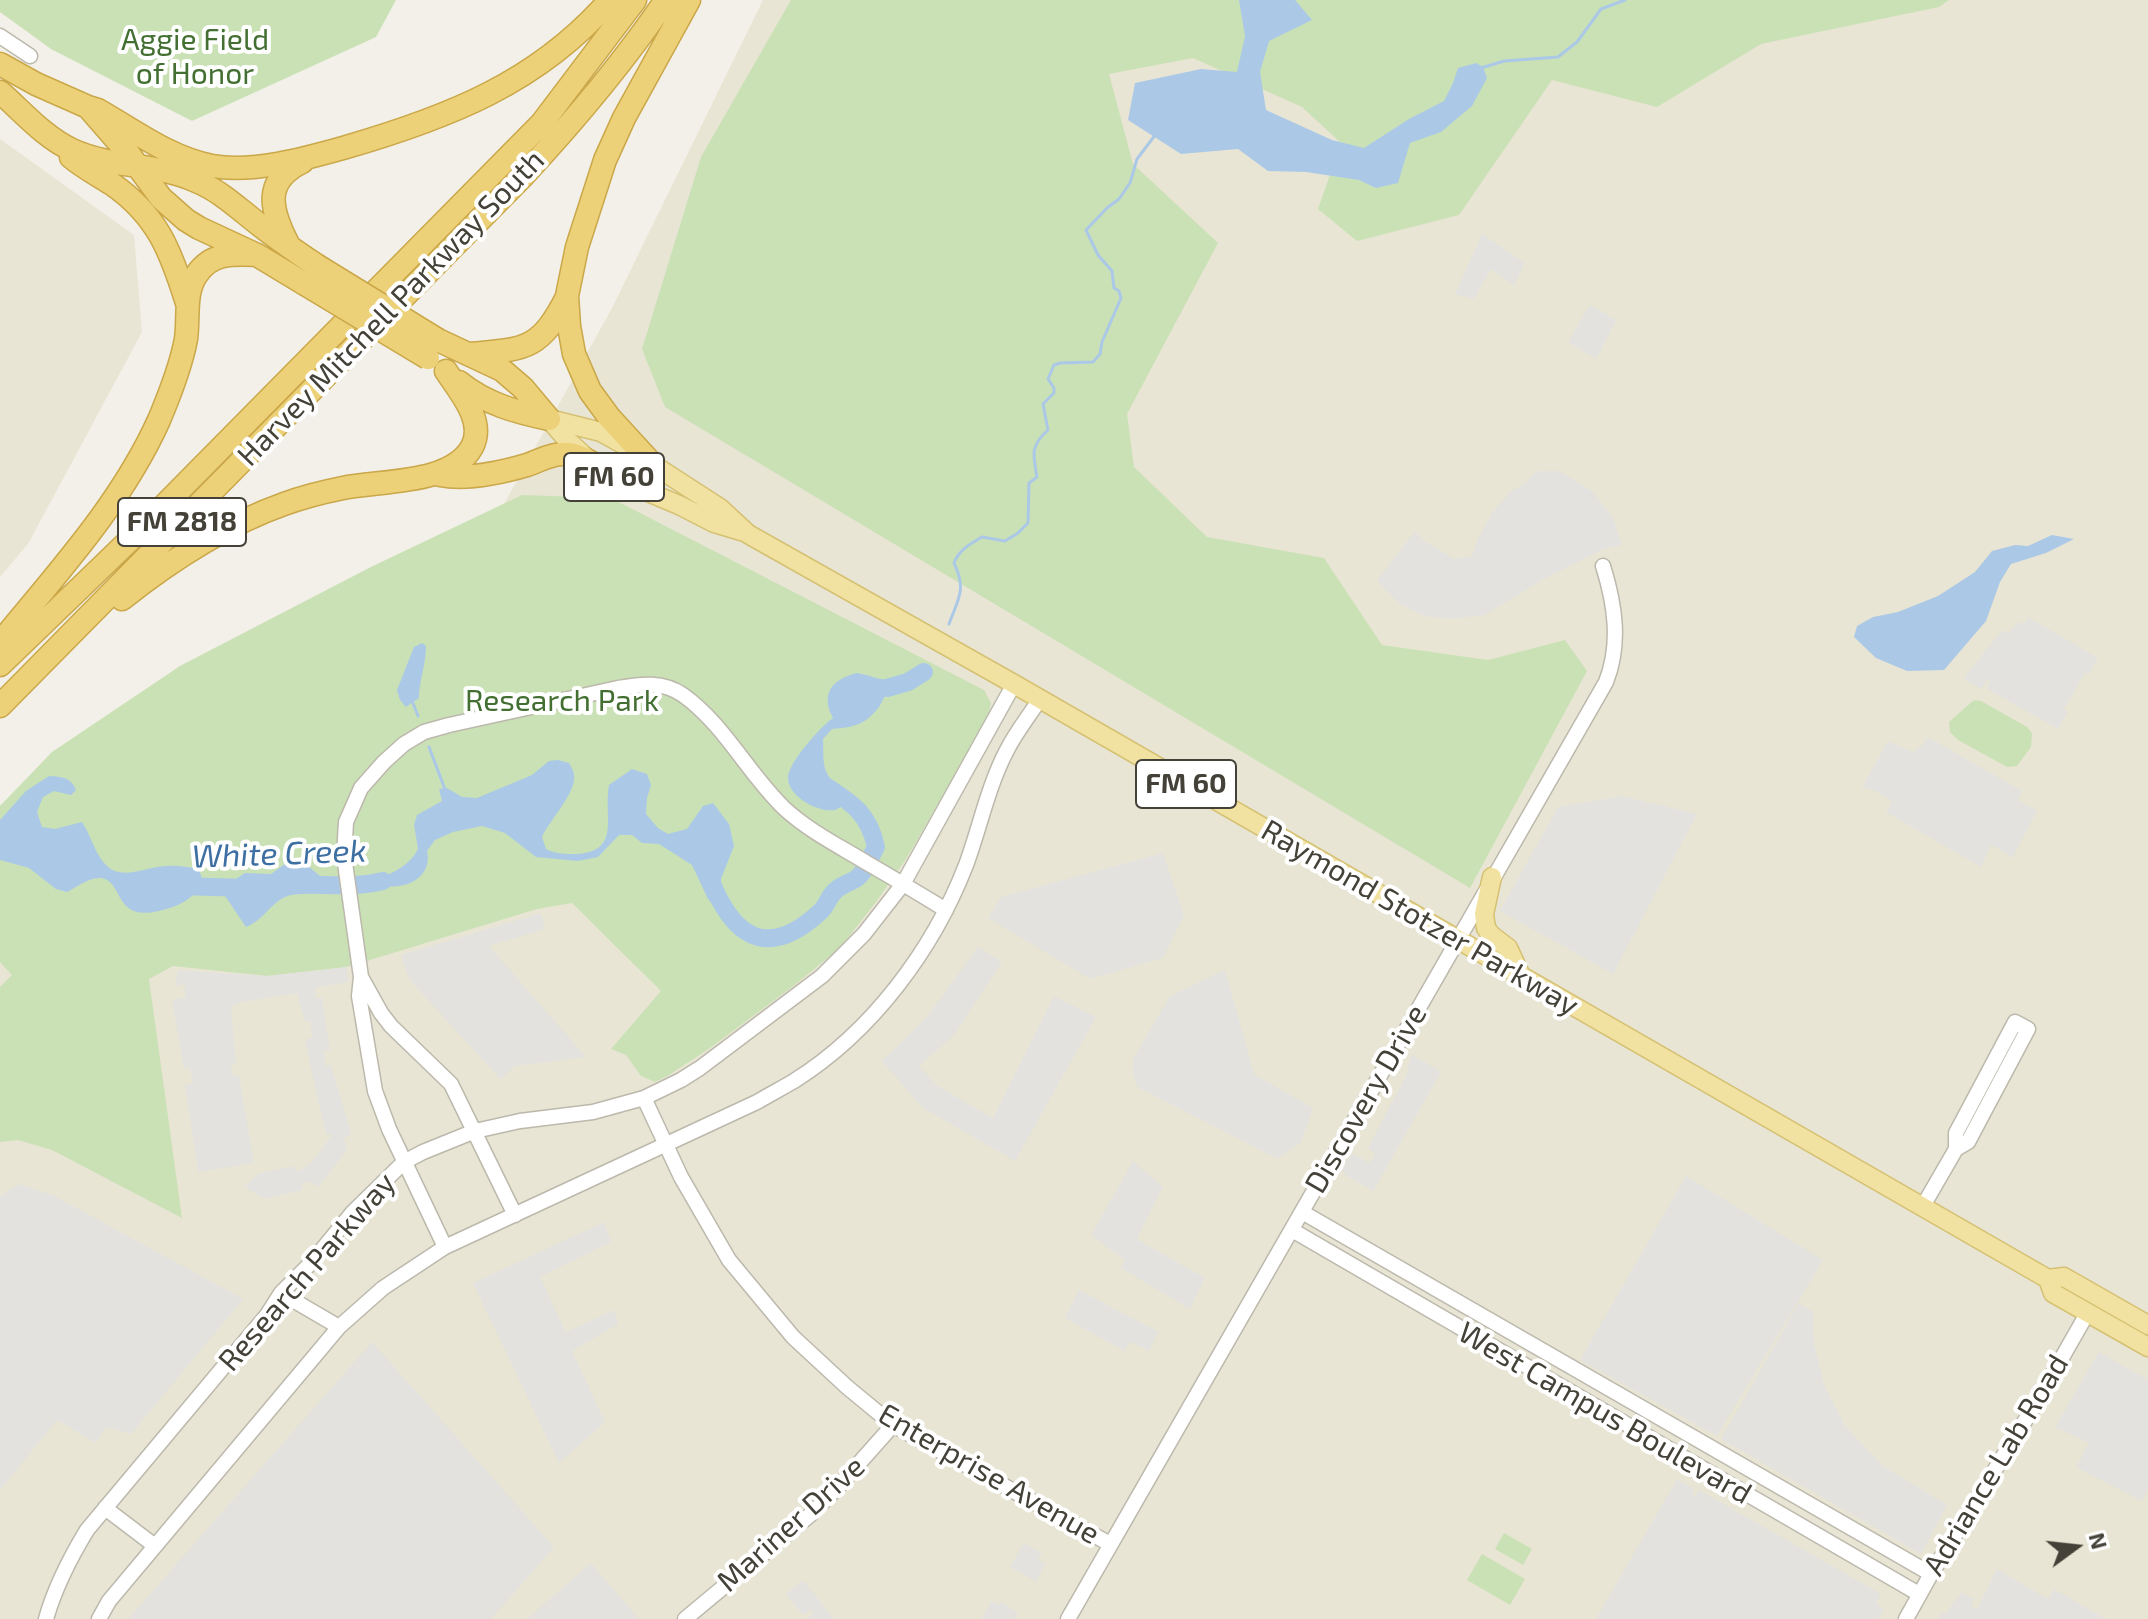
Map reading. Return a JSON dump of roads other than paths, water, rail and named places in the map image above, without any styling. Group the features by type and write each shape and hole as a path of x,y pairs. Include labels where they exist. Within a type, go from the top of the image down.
{"highway":[{"path":"88,107 176,155 213,166 245,168 314,156 432,120 502,88 558,50 610,0"},
{"name":"Harvey Mitchell Parkway South","path":"0,665 150,520 542,123 635,0"},
{"name":"Harvey Mitchell Parkway South","path":"0,706 523,176 605,84 666,0"},
{"path":"469,354 509,351 529,345 545,332 558,315 567,296 577,247 605,160 630,106 689,0"},
{"name":"Raymond Stotzer Parkway","path":"0,64 88,107 161,198 186,220 257,255 311,274 437,356 479,396 515,412 549,419"},
{"name":"Raymond Stotzer Parkway","path":"0,92 46,134 72,150 98,159 171,172 216,191 290,247 311,274"},
{"path":"46,134 83,168 112,184 144,210 173,258 187,304"},
{"path":"290,247 275,215 274,194 281,177 288,170 314,156"},
{"path":"0,643 89,534 141,455 159,421 181,359 186,338 187,304 195,275 211,260 231,254 257,255"},
{"path":"567,296 574,354 590,391 652,464"},
{"name":"Raymond Stotzer Parkway","path":"437,356 469,354 502,370 537,403 549,419"},
{"path":"0,706 143,582 193,548 281,505 312,495 345,487 435,475 455,466 475,440 475,430 472,412 437,356"},
{"path":"435,475 488,474 566,453 592,463"}],"main road":[{"name":"Raymond Stotzer Parkway","path":"549,419 601,432 630,448 720,508 748,534"},
{"name":"Raymond Stotzer Parkway","path":"549,419 592,463 617,479 714,523 748,534 2048,1279 2064,1277 2147,1325"},
{"path":"1492,877 1484,914 1486,928 1508,948 1521,976"},
{"name":"Raymond Stotzer Parkway","path":"2048,1279 2053,1293 2148,1347"},
{"path":"2088,1312 2100,1309 2128,1324 2147,1325"}],"street":[{"path":"0,36 30,56"},
{"name":"Discovery Drive","path":"1068,1619 1610,671 1615,631 1612,596 1603,566"},
{"path":"445,1247 389,1129 375,1091 359,996 361,977 344,856 346,822 361,788 404,744 424,732 449,725 642,683 663,686 681,693 712,723 768,792 789,812 819,835 946,910"},
{"name":"Research Parkway","path":"46,1619 72,1553 87,1530 267,1315 281,1293 371,1193 404,1162 475,1131 520,1121 593,1112 644,1098 700,1068 822,976 864,934 903,884 1014,684"},
{"name":"Research Parkway","path":"99,1619 109,1601 339,1327 383,1288 445,1247 757,1102 795,1080 857,1031 887,998 940,923 965,866 1007,749 1040,699"},
{"path":"361,977 391,1026 451,1084 515,1215"},
{"path":"1923,1206 1956,1149 1956,1133 2022,1026"},
{"name":"Enterprise Avenue","path":"644,1098 681,1177 729,1260 793,1337 893,1425 1110,1544"},
{"name":"West Campus Boulevard","path":"1302,1212 1931,1574"},
{"name":"West Campus Boulevard","path":"1292,1230 1919,1594"},
{"path":"1381,1282 1392,1264"},
{"path":"281,1293 339,1327"},
{"name":"Adriance Lab Road","path":"1906,1619 2088,1312"},
{"name":"Mariner Drive","path":"685,1619 810,1515 893,1425"},
{"path":"105,1508 155,1546"}],"water":[{"path":"1239,0 1295,0 1312,20 1269,41 1260,72 1266,110 1332,140 1364,148 1444,101 1458,68 1476,63 1483,67 1487,78 1472,106 1441,132 1410,143 1398,183 1376,188 1359,180 1306,172 1268,171 1238,149 1181,154 1128,120 1135,83 1201,69 1237,72 1245,36"},
{"path":"2052,535 2074,539 2046,553 2011,564 2000,582 1986,621 1944,670 1907,671 1876,658 1854,637 1857,626 1873,617 1898,612 1938,596 1975,572 1992,551 2015,545 2028,546"},
{"path":"422,643 426,646 426,653 419,698 406,707 397,690 414,647"},
{"path":"857,673 885,680 904,677 908,682 888,692 869,718 853,726 832,729 823,739 828,776 848,795 846,804 836,809 820,809 798,797 788,777 806,745 833,718 828,702 831,689 841,679"},
{"path":"549,761 569,763 574,772 574,782 542,837 546,849 577,854 600,846 608,830 609,785 632,769 647,774 651,785 646,814 658,828 668,834 687,829 703,806 713,803 729,824 734,846 721,879 722,908 716,908 708,899 692,865 659,844 642,843 632,835 619,835 598,857 578,861 536,857 505,833 482,826 453,832 435,840 427,851 426,868 410,883 363,892 362,883 394,872 414,856 418,849 414,825 417,815 442,801 439,789 447,788 462,797 477,798 532,775"},
{"path":"49,776 69,780 76,790 71,795 54,791 43,797 37,812 42,827 55,829 82,822 99,856 113,870 128,873 171,866 198,869 202,880 199,889 177,905 144,913 126,906 113,886 101,878 67,892 56,889 29,868 0,860 0,820 26,791"},
{"path":"302,861 320,876 321,889 283,898 246,927 225,896 227,885 245,873 271,874 285,864"}],"waterway":[{"name":"White Creek","path":"1481,68 1504,61 1558,57 1577,42 1601,9 1625,0"},
{"name":"White Creek","path":"949,624 961,588 954,563 959,554 982,537 1005,541 1028,523 1029,483 1037,477 1034,451 1048,430 1043,404 1054,393 1048,379 1054,365 1093,362 1100,354 1121,298 1114,288 1112,271 1098,255 1086,230 1119,199 1130,183 1137,159 1156,134"},
{"name":"White Creek","path":"887,688 908,682 924,672"},
{"path":"413,703 418,716"},
{"path":"429,747 446,792"},
{"name":"White Creek","path":"713,886 734,921 758,937 772,938 787,934 821,911 835,891 860,875 876,847 865,818 827,787"},
{"name":"White Creek","path":"297,885 351,885 383,881"},
{"name":"White Creek","path":"178,886 248,888"}],"park label":[{"name":"Aggie Field of Honor","path":"195,57"},
{"name":"Research Park","path":"562,701"}]}
